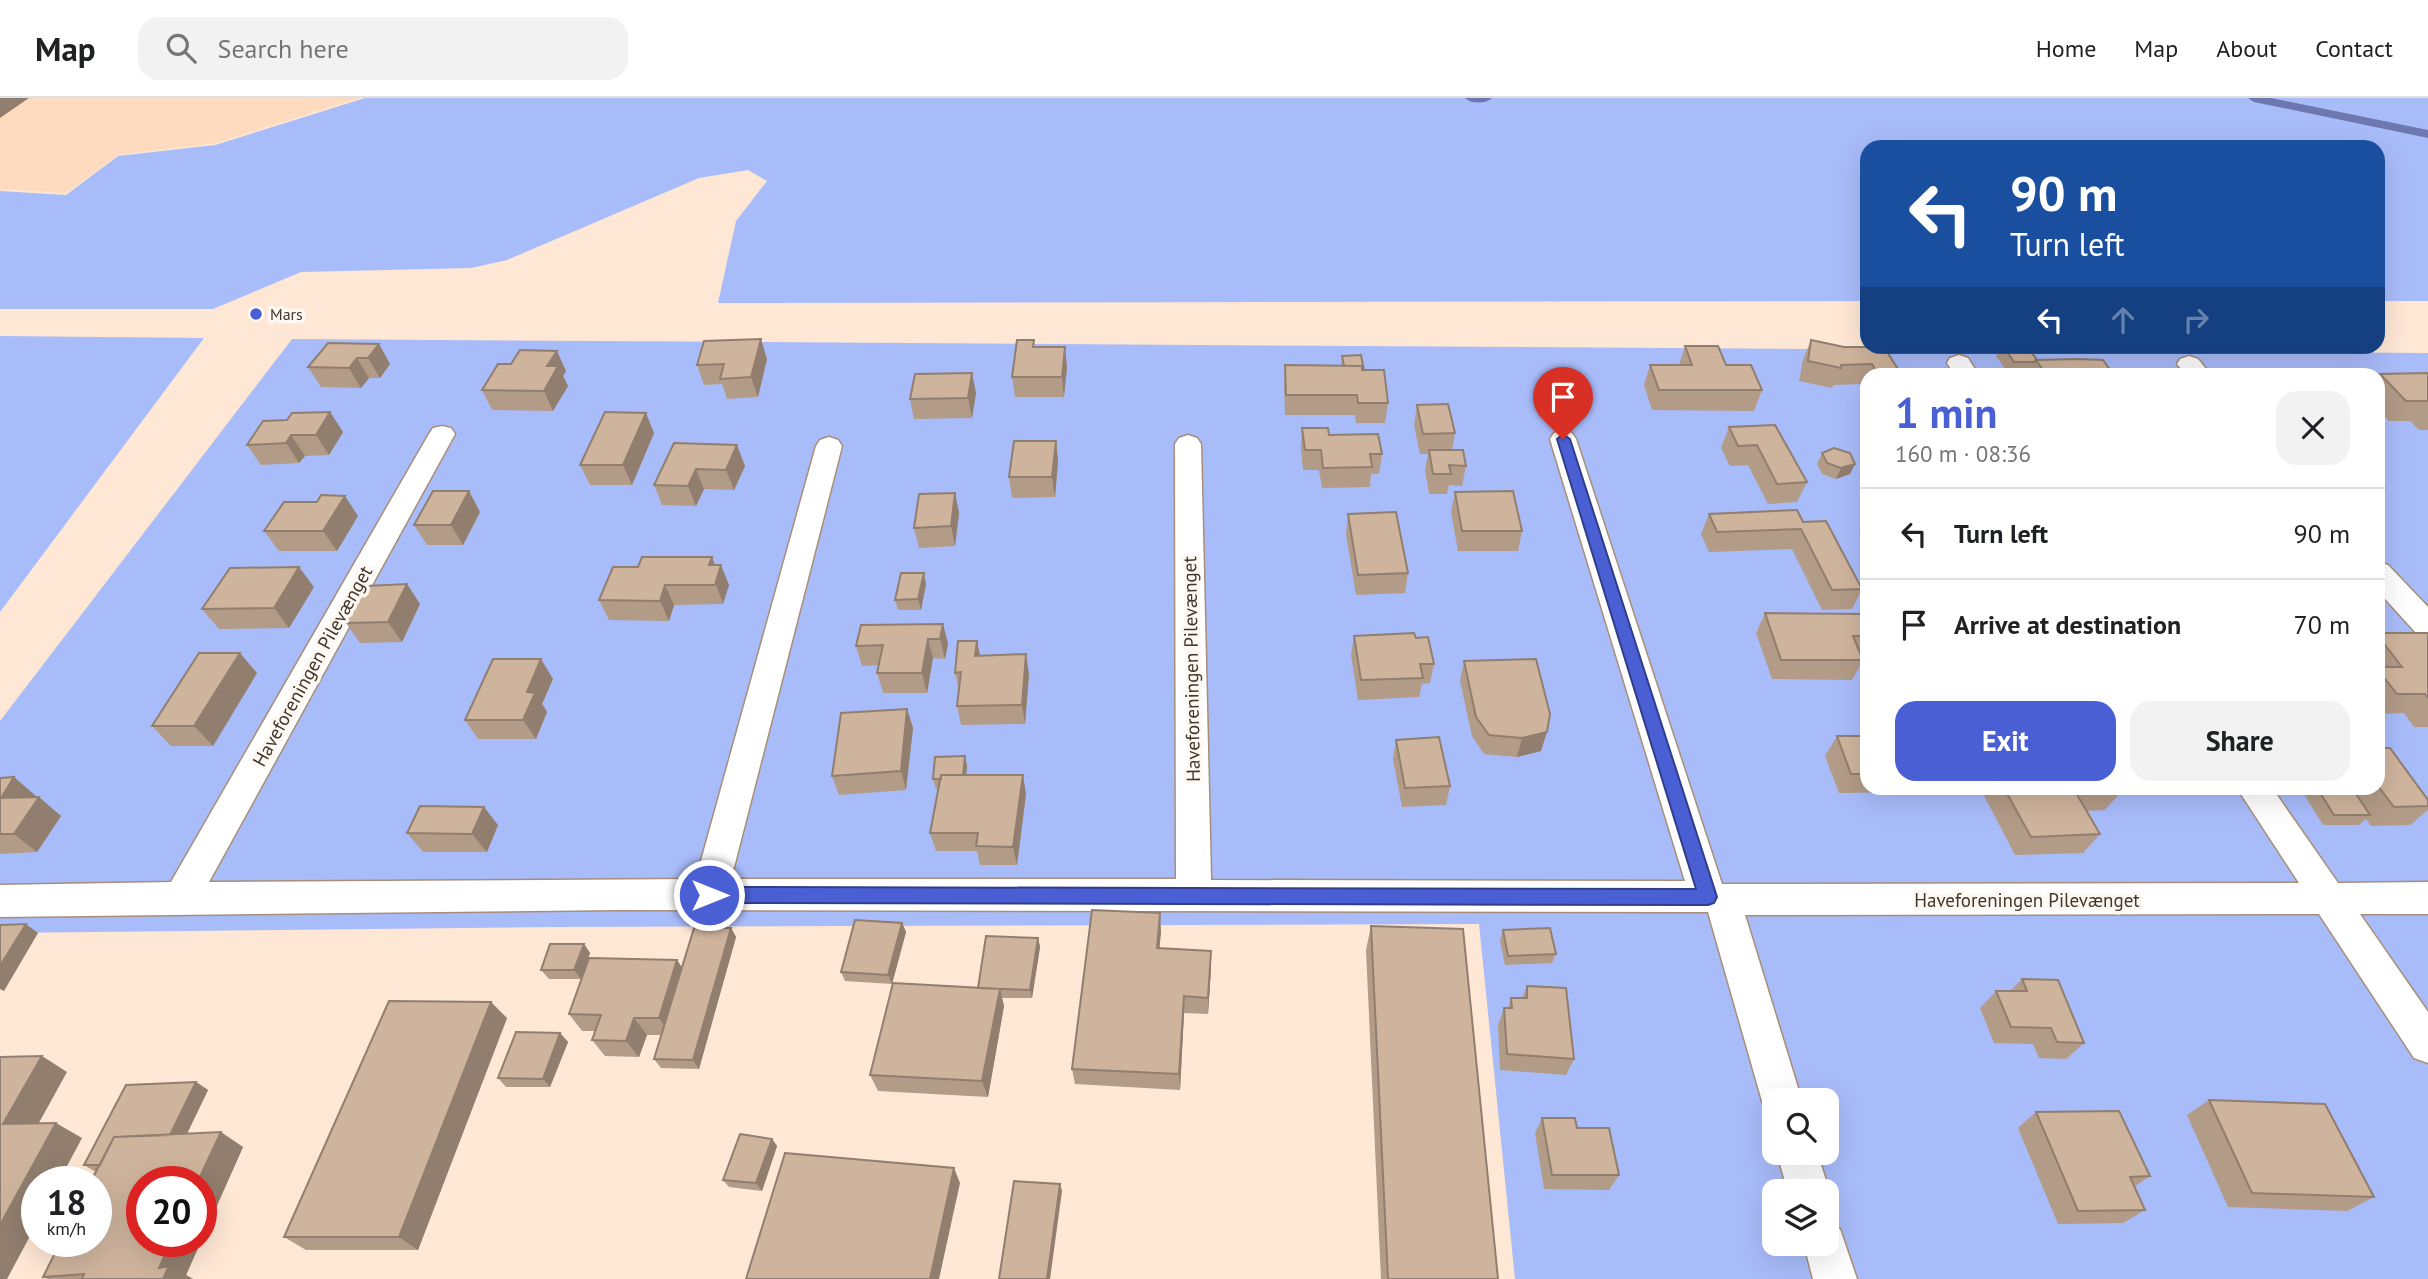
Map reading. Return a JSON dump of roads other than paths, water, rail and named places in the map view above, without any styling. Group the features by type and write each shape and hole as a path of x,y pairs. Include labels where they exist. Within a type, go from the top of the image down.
{"lane":[{"name":"Haveforeningen Pilevænget","path":"182,897 442,434"},
{"path":"1563,439 1778,1088"},
{"name":"Haveforeningen Pilevænget","path":"1188,444 1195,894"},
{"path":"709,895 829,446"},
{"path":"2385,580 2428,626"},
{"path":"2259,795 2332,899 2428,1045"},
{"name":"Haveforeningen Pilevænget","path":"0,901 182,897 1195,894 1715,899 2428,898"},
{"path":"1828,1256 1835,1279"}],"waterway":[{"path":"1471,98 1486,98"},
{"path":"2254,98 2428,134"}],"place":[{"name":"Mars","path":"256,314"}]}
